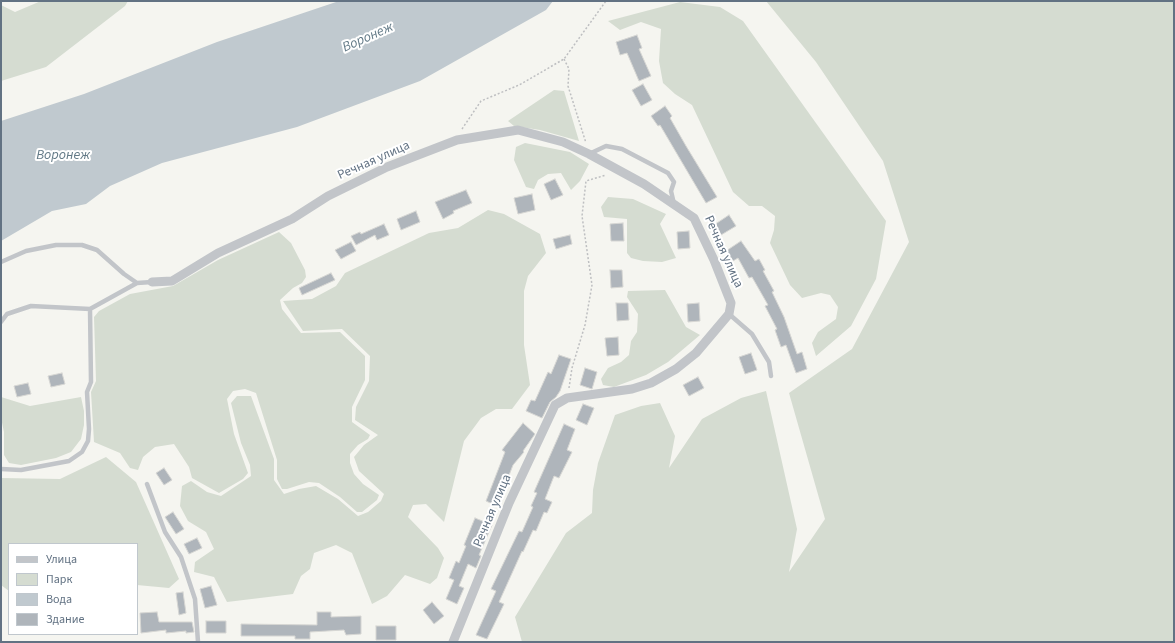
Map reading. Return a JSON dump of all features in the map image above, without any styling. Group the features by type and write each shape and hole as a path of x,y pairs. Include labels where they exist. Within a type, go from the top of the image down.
{"street":[{"name":"Речная улица","path":"152,282 172,281 218,253 292,219 341,190 387,167 457,140 518,130 563,142 589,154 674,204 694,218 714,260 731,303 729,314"},
{"path":"567,398 632,389 651,383 676,369 696,353 729,314"},
{"name":"Речная улица","path":"453,642 509,503 556,406 567,398"}],"lane":[{"path":"589,154 606,146 622,149 668,173 674,182 671,191 674,204"},
{"path":"1,262 26,251 56,245 82,245 97,250 124,274 137,283"},
{"path":"1,322 6,314 31,306 90,309 137,283 152,282"},
{"path":"1,469 21,470 69,461 82,452 88,441 89,429 87,392 91,382 90,309"},
{"path":"729,314 752,334 769,362 771,376"},
{"path":"147,484 165,532 181,557 195,599 198,642"}],"path":[{"path":"457,140 467,120 481,101 519,85 564,59 606,1"},
{"path":"564,59 569,69 568,86 583,128 589,154"},
{"path":"567,398 572,368 585,325 592,285 582,216 586,181 618,171"}],"green space":[{"path":"41,1 128,1 125,6 46,67 1,81 1,5 15,12"},
{"path":"766,1 1174,1 1174,642 522,642 515,617 566,533 592,513 593,490 598,463 615,415 641,406 660,403 675,436 669,468 702,419 741,398 766,391 797,529 789,572 825,519 789,393 852,349 909,242 883,161 816,62"},
{"path":"680,2 720,7 743,21 886,221 876,279 851,326 816,356 812,343 818,332 836,319 838,307 830,295 821,293 802,298 790,285 770,243 774,230 775,216 762,206 749,206 733,192 692,105 675,94 663,83 659,61 661,29 641,22 620,30 608,21"},
{"path":"554,90 564,91 579,141 540,130 514,126 508,121"},
{"path":"525,143 570,152 589,164 580,181 571,190 561,173 548,174 538,180 534,189 526,187 514,160 516,147"},
{"path":"608,197 633,199 666,214 660,224 676,258 662,262 643,261 631,258 627,253 627,219 604,217 601,207"},
{"path":"488,210 504,214 540,234 546,253 528,276 524,291 524,345 530,385 512,409 496,409 481,418 464,441 444,522 426,504 413,505 408,517 438,548 444,558 437,578 430,584 405,575 387,596 372,604 352,553 336,545 314,553 310,569 301,576 293,594 227,602 214,577 194,572 195,562 214,549 206,532 188,521 180,506 182,486 191,481 207,492 221,496 251,476 250,465 241,443 231,403 237,396 251,396 274,459 274,480 284,494 299,489 316,486 338,499 358,516 368,512 381,501 384,494 359,471 354,457 364,445 378,435 355,420 356,407 369,381 370,356 342,329 303,331 283,301 312,299 336,286 345,273 429,233 458,228"},
{"path":"279,232 291,243 305,270 306,277 302,283 293,288 280,300 282,309 301,333 340,332 365,356 365,380 352,407 352,422 370,435 368,439 358,445 350,454 350,463 354,474 363,484 379,495 377,500 362,512 357,512 340,497 319,483 309,482 287,489 282,489 277,479 277,460 256,393 245,389 233,391 227,399 234,434 248,473 243,479 219,493 192,478 189,467 174,444 155,447 143,457 138,470 130,468 120,453 94,442 91,392 96,381 94,317 99,311 130,294 173,286 218,260"},
{"path":"665,290 686,327 700,335 668,362 646,375 614,387 603,385 601,379 608,368 621,362 629,355 631,341 637,332 638,314 627,297 628,291"},
{"path":"1,397 30,406 81,397 84,411 84,425 81,439 71,452 56,458 21,465 9,463 4,455"},
{"path":"106,457 136,482 179,579 169,588 138,585 138,543 8,543 8,590 1,585 1,478 60,479"}],"water":[{"name":"Воронеж","path":"339,1 553,1 546,10 420,81 297,127 162,163 110,186 86,204 52,211 1,241 1,121 84,94 217,42"}],"building":[{"path":"637,35 642,48 639,49 651,76 639,81 627,53 620,55 616,42"},
{"path":"643,84 652,100 641,106 632,90"},
{"path":"665,106 672,116 670,118 686,146 717,197 706,203 660,125 658,126 651,116"},
{"path":"555,179 563,195 551,200 544,184"},
{"path":"466,190 472,203 453,211 454,213 443,219 435,202"},
{"path":"532,194 535,210 518,214 514,198"},
{"path":"416,211 420,222 401,230 397,219"},
{"path":"729,215 736,226 721,235 714,225"},
{"path":"623,223 624,241 611,241 610,224"},
{"path":"384,224 389,235 377,240 375,235 356,245 351,236 360,232 361,234"},
{"path":"689,231 690,248 678,249 677,232"},
{"path":"570,235 572,244 556,249 553,239"},
{"path":"741,241 755,261 759,259 765,270 763,271 774,291 772,292 784,317 797,354 802,352 807,369 796,373 786,345 781,347 775,330 777,329 765,306 768,305 752,277 749,278 738,258 733,261 726,251"},
{"path":"351,242 356,251 341,259 335,250"},
{"path":"610,270 622,270 623,287 611,288"},
{"path":"331,273 335,280 302,295 299,288"},
{"path":"616,303 628,303 629,320 617,321"},
{"path":"699,303 700,321 688,322 687,304"},
{"path":"618,337 619,355 607,356 605,338"},
{"path":"751,353 757,370 745,374 739,357"},
{"path":"559,355 571,359 560,391 550,402 542,418 526,411 531,400 535,401 548,372 551,374"},
{"path":"585,368 597,372 592,389 580,385"},
{"path":"62,373 65,384 51,387 48,376"},
{"path":"698,377 704,388 689,396 683,385"},
{"path":"28,383 31,394 17,397 14,386"},
{"path":"583,404 594,408 587,425 576,420"},
{"path":"523,423 535,434 523,451 524,452 513,465 497,506 486,501 505,452 502,450"},
{"path":"564,424 575,429 567,450 572,452 559,478 554,476 545,499 552,502 547,513 544,512 536,531 533,530 523,552 522,551 499,602 504,604 487,639 476,635 496,591 491,589 519,531 522,532 533,507 531,506 537,493 534,492"},
{"path":"164,468 172,480 164,485 156,473"},
{"path":"173,512 184,529 176,534 165,517"},
{"path":"475,518 492,525 479,555 481,556 476,568 468,564 459,586 464,588 457,604 446,599 454,580 449,578 456,561 459,563 466,546 464,545"},
{"path":"197,538 202,548 189,554 184,544"},
{"path":"211,586 217,605 205,608 200,589"},
{"path":"183,592 186,613 179,615 176,593"},
{"path":"432,602 444,616 434,624 423,610"},
{"path":"157,612 159,622 192,622 194,632 186,633 186,631 166,633 166,630 141,633 140,613"},
{"path":"317,612 331,612 331,617 361,616 361,634 346,635 344,630 310,632 310,639 295,639 295,636 241,636 241,624 317,625"},
{"path":"206,621 226,621 226,633 206,633"},
{"path":"376,626 396,626 396,640 376,640"}]}
